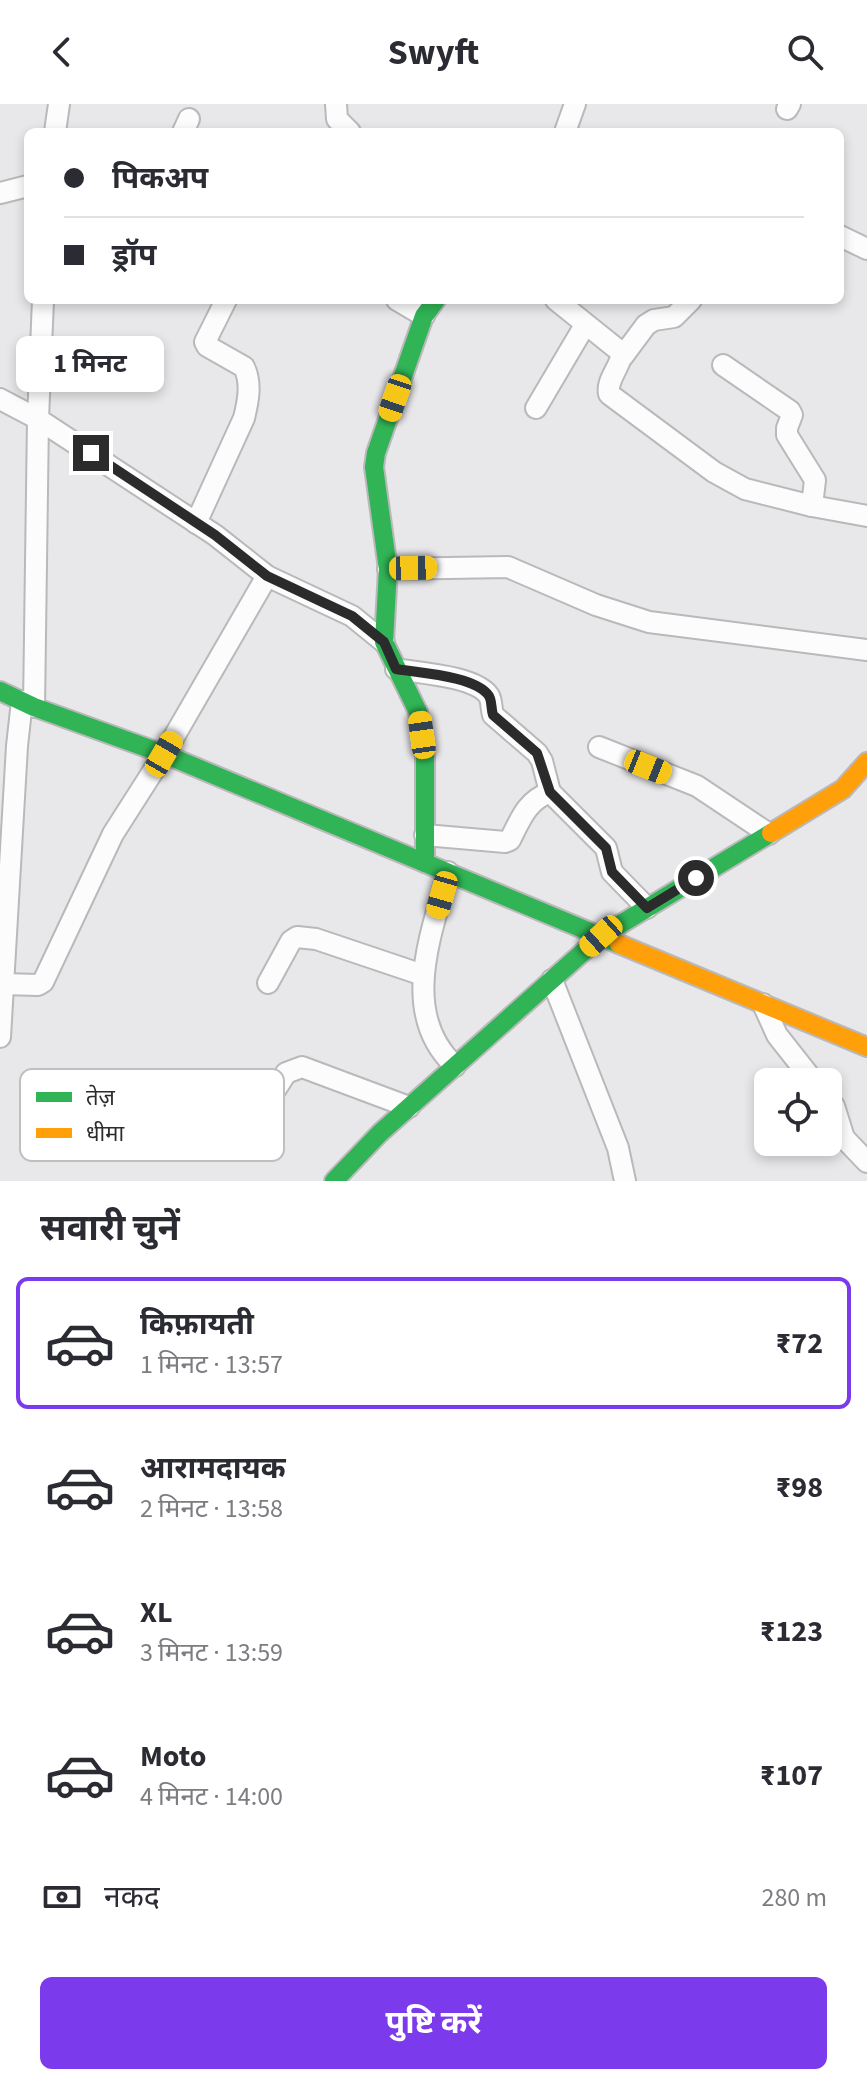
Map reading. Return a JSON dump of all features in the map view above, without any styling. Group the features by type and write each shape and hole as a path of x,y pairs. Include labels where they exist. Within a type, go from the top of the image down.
{"street":[{"path":"56,128 59,104"},
{"path":"336,104 337,119 346,128"},
{"path":"566,128 575,104"},
{"path":"0,193 24,187"},
{"path":"844,238 867,249"},
{"path":"0,1037 9,745 28,704 43,304"},
{"path":"196,523 244,418 247,404 248,373 244,367 205,342 224,304"},
{"path":"561,304 620,350 623,356"},
{"path":"687,304 674,317 654,320 646,325 623,356 608,385 609,394 731,483 812,506 867,516"},
{"path":"384,642 388,569 374,467 376,453 430,308"},
{"path":"536,408 585,325"},
{"path":"723,365 790,411 792,415 787,435 815,480 812,506"},
{"path":"0,399 38,419 196,523 267,576 352,616 384,642 418,712 425,757 425,863"},
{"path":"388,569 508,567 609,610 649,622 867,650"},
{"path":"3,984 38,985 43,982 113,834 164,754 267,576"},
{"path":"396,669 469,682 491,698 493,715 537,753 550,792 606,848 612,872 647,908"},
{"path":"0,691 164,754 867,1047"},
{"path":"599,747 697,786 769,834"},
{"path":"334,1181 409,1107 601,936 843,789 867,762"},
{"path":"425,835 505,842 510,840 529,804 550,792"},
{"path":"448,872 423,975 424,1010 432,1036 442,1054 455,1066"},
{"path":"268,983 291,941 305,936 423,975"},
{"path":"552,980 618,1148 625,1181"},
{"path":"763,1004 777,1035 803,1068"},
{"path":"284,1076 302,1067 409,1107"},
{"path":"842,1132 844,1138 867,1162"}],"traffic: fast":[{"path":"425,863 425,757 418,712 384,642 388,569 374,467 376,453 424,316 433,304"},
{"path":"0,691 34,707 164,754 619,944"},
{"path":"334,1181 380,1133 601,936 771,833"}],"traffic: slow":[{"path":"771,833 843,789 867,762"},
{"path":"619,944 867,1047"}],"route":[{"path":"91,453 215,535 267,576 352,616 384,642 396,669 478,686 491,698 493,715 500,723 537,753 550,792 606,848 612,872 647,908 696,878"}]}
